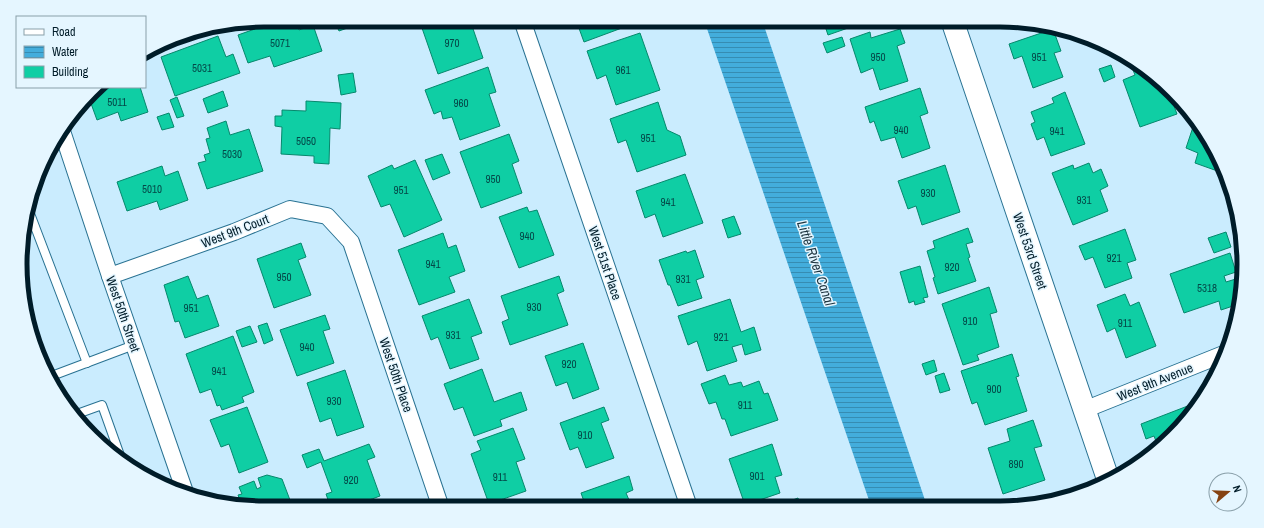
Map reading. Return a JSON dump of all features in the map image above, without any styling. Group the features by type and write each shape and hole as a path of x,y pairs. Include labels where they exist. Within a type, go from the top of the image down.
{"street":[{"name":"West 51st Place","path":"524,27 687,501"},
{"name":"West 53rd Street","path":"954,27 1107,476"},
{"name":"West 50th Street","path":"64,137 110,276 183,486"},
{"name":"West 9th Court","path":"110,276 234,232 290,209 327,216 352,242"},
{"name":"West 50th Place","path":"352,242 439,501"},
{"name":"West 9th Avenue","path":"1084,410 1219,356"}],"lane":[{"path":"32,219 87,363"},
{"path":"55,375 134,345"},
{"path":"80,413 102,405 118,451"}],"water":[{"name":"Little River Canal","path":"706,27 764,27 925,501 869,501"}],"building":[{"path":"260,27 298,27 299,30 307,27 314,27 322,51 274,67 270,56 248,63 238,35"},
{"path":"337,27 350,27 339,31"},
{"path":"472,27 483,58 438,74 422,28"},
{"path":"579,27 625,27 584,42"},
{"path":"825,27 851,27 828,35"},
{"path":"900,29 905,43 897,46 908,81 880,90 873,68 861,73 850,39 870,32 871,38"},
{"path":"1045,32 1055,34 1061,51 1054,53 1063,77 1033,88 1022,56 1014,59 1009,44"},
{"path":"640,33 660,90 616,105 606,75 597,79 587,51"},
{"path":"218,36 226,57 233,54 240,73 175,96 161,57"},
{"path":"842,37 845,46 827,53 823,43"},
{"path":"1111,65 1115,77 1104,82 1099,69"},
{"path":"488,67 496,92 489,94 500,126 460,140 452,117 443,119 441,111 434,114 425,90"},
{"path":"1135,69 1168,96 1172,101 1177,114 1140,127 1123,80 1135,75 1133,70"},
{"path":"353,73 356,92 341,95 338,75"},
{"path":"106,88 140,88 148,112 121,121 118,112 97,120 91,102"},
{"path":"920,88 928,113 920,116 930,148 902,158 895,137 881,141 874,121 870,123 865,107"},
{"path":"223,91 228,106 208,113 203,99"},
{"path":"1065,92 1085,144 1051,156 1044,137 1037,140 1031,124 1035,122 1031,112 1054,103 1052,98"},
{"path":"177,97 184,116 177,118 170,100"},
{"path":"306,101 341,103 340,129 330,128 329,164 314,163 314,156 281,154 282,127 275,126 275,116 282,116 282,110 306,111"},
{"path":"658,102 667,130 680,136 686,155 637,172 626,140 618,143 610,119"},
{"path":"169,113 174,127 162,130 157,117"},
{"path":"226,121 230,135 249,129 263,171 207,189 198,163 206,161 204,155 210,153 206,139 210,138 207,128"},
{"path":"1193,127 1213,159 1218,171 1195,163 1198,153 1186,148"},
{"path":"509,134 519,161 512,164 522,193 481,208 460,152"},
{"path":"442,154 450,173 433,180 425,160"},
{"path":"415,160 442,220 404,237 390,204 381,207 368,176 392,165 394,169"},
{"path":"1089,163 1093,173 1101,169 1108,186 1100,190 1108,211 1073,225 1052,173 1073,165 1074,169"},
{"path":"945,165 960,212 922,225 916,206 908,209 898,181"},
{"path":"162,166 165,176 178,171 188,200 160,210 157,201 127,211 117,182"},
{"path":"685,174 703,223 663,237 655,214 645,218 636,191"},
{"path":"527,207 529,212 537,210 554,255 519,268 499,217"},
{"path":"734,216 741,234 728,238 722,220"},
{"path":"968,228 973,242 966,244 970,257 968,258 976,281 938,294 933,278 935,277 927,251 935,248 933,241"},
{"path":"1125,229 1136,260 1127,263 1132,278 1105,288 1093,257 1085,260 1079,246"},
{"path":"1226,232 1231,247 1214,253 1208,238"},
{"path":"443,233 448,248 456,245 465,271 449,277 455,292 419,305 398,250"},
{"path":"301,243 306,257 298,260 311,295 274,308 257,259"},
{"path":"695,250 704,277 696,280 702,298 678,306 670,285 668,285 659,260 686,251 687,253"},
{"path":"1230,253 1236,272 1224,276 1226,282 1236,279 1233,306 1221,310 1219,301 1184,313 1170,274"},
{"path":"920,266 928,297 923,298 925,302 915,305 914,301 909,303 900,272"},
{"path":"188,276 197,299 208,295 219,326 185,338 179,321 175,322 164,285"},
{"path":"559,276 564,291 557,294 568,325 510,345 502,322 509,319 501,296"},
{"path":"989,287 997,312 990,314 999,347 977,355 979,360 963,365 942,304"},
{"path":"1125,294 1130,306 1139,302 1156,346 1126,358 1115,328 1107,332 1097,305"},
{"path":"469,299 482,333 471,337 479,359 450,369 438,337 431,340 422,316"},
{"path":"730,299 741,332 754,327 761,350 745,355 742,344 732,347 737,361 707,371 697,341 688,345 678,316"},
{"path":"325,315 330,329 323,331 334,363 297,376 280,330"},
{"path":"267,323 273,340 264,344 258,326"},
{"path":"250,326 257,342 242,347 236,331"},
{"path":"233,336 254,392 242,397 244,402 222,410 220,405 217,406 211,389 200,393 186,354"},
{"path":"583,343 599,389 573,399 567,382 556,386 545,356"},
{"path":"1012,354 1019,376 1016,377 1027,411 985,425 977,402 972,404 961,371"},
{"path":"934,360 937,371 926,375 922,364"},
{"path":"482,369 494,402 521,392 527,410 500,420 502,426 474,436 463,407 454,410 444,384"},
{"path":"345,370 364,427 337,436 331,418 320,422 307,383"},
{"path":"944,373 950,390 940,393 935,376"},
{"path":"725,375 729,385 741,382 743,387 759,381 764,394 768,393 778,420 731,436 725,419 722,419 716,402 709,404 701,384"},
{"path":"1190,405 1168,432 1156,442 1154,436 1146,439 1141,424"},
{"path":"247,407 268,462 239,473 229,444 221,447 210,420"},
{"path":"604,407 609,420 601,423 614,458 586,468 578,447 570,450 560,423"},
{"path":"1033,420 1042,446 1034,448 1045,480 1003,494 988,448 1010,441 1007,429"},
{"path":"513,428 525,459 516,462 526,491 498,501 488,501 471,454 481,450 477,441"},
{"path":"369,444 375,457 367,460 380,496 367,501 328,501 326,494 332,492 321,462 307,468 302,455 319,449 324,461"},
{"path":"772,444 782,475 775,477 780,493 757,501 744,501 729,459"},
{"path":"267,475 282,479 290,501 239,499 238,495 242,494 239,487 254,481 257,489 261,487 258,478"},
{"path":"629,476 633,490 626,493 629,501 584,501 581,493"},
{"path":"798,498 799,501 790,501"}]}
